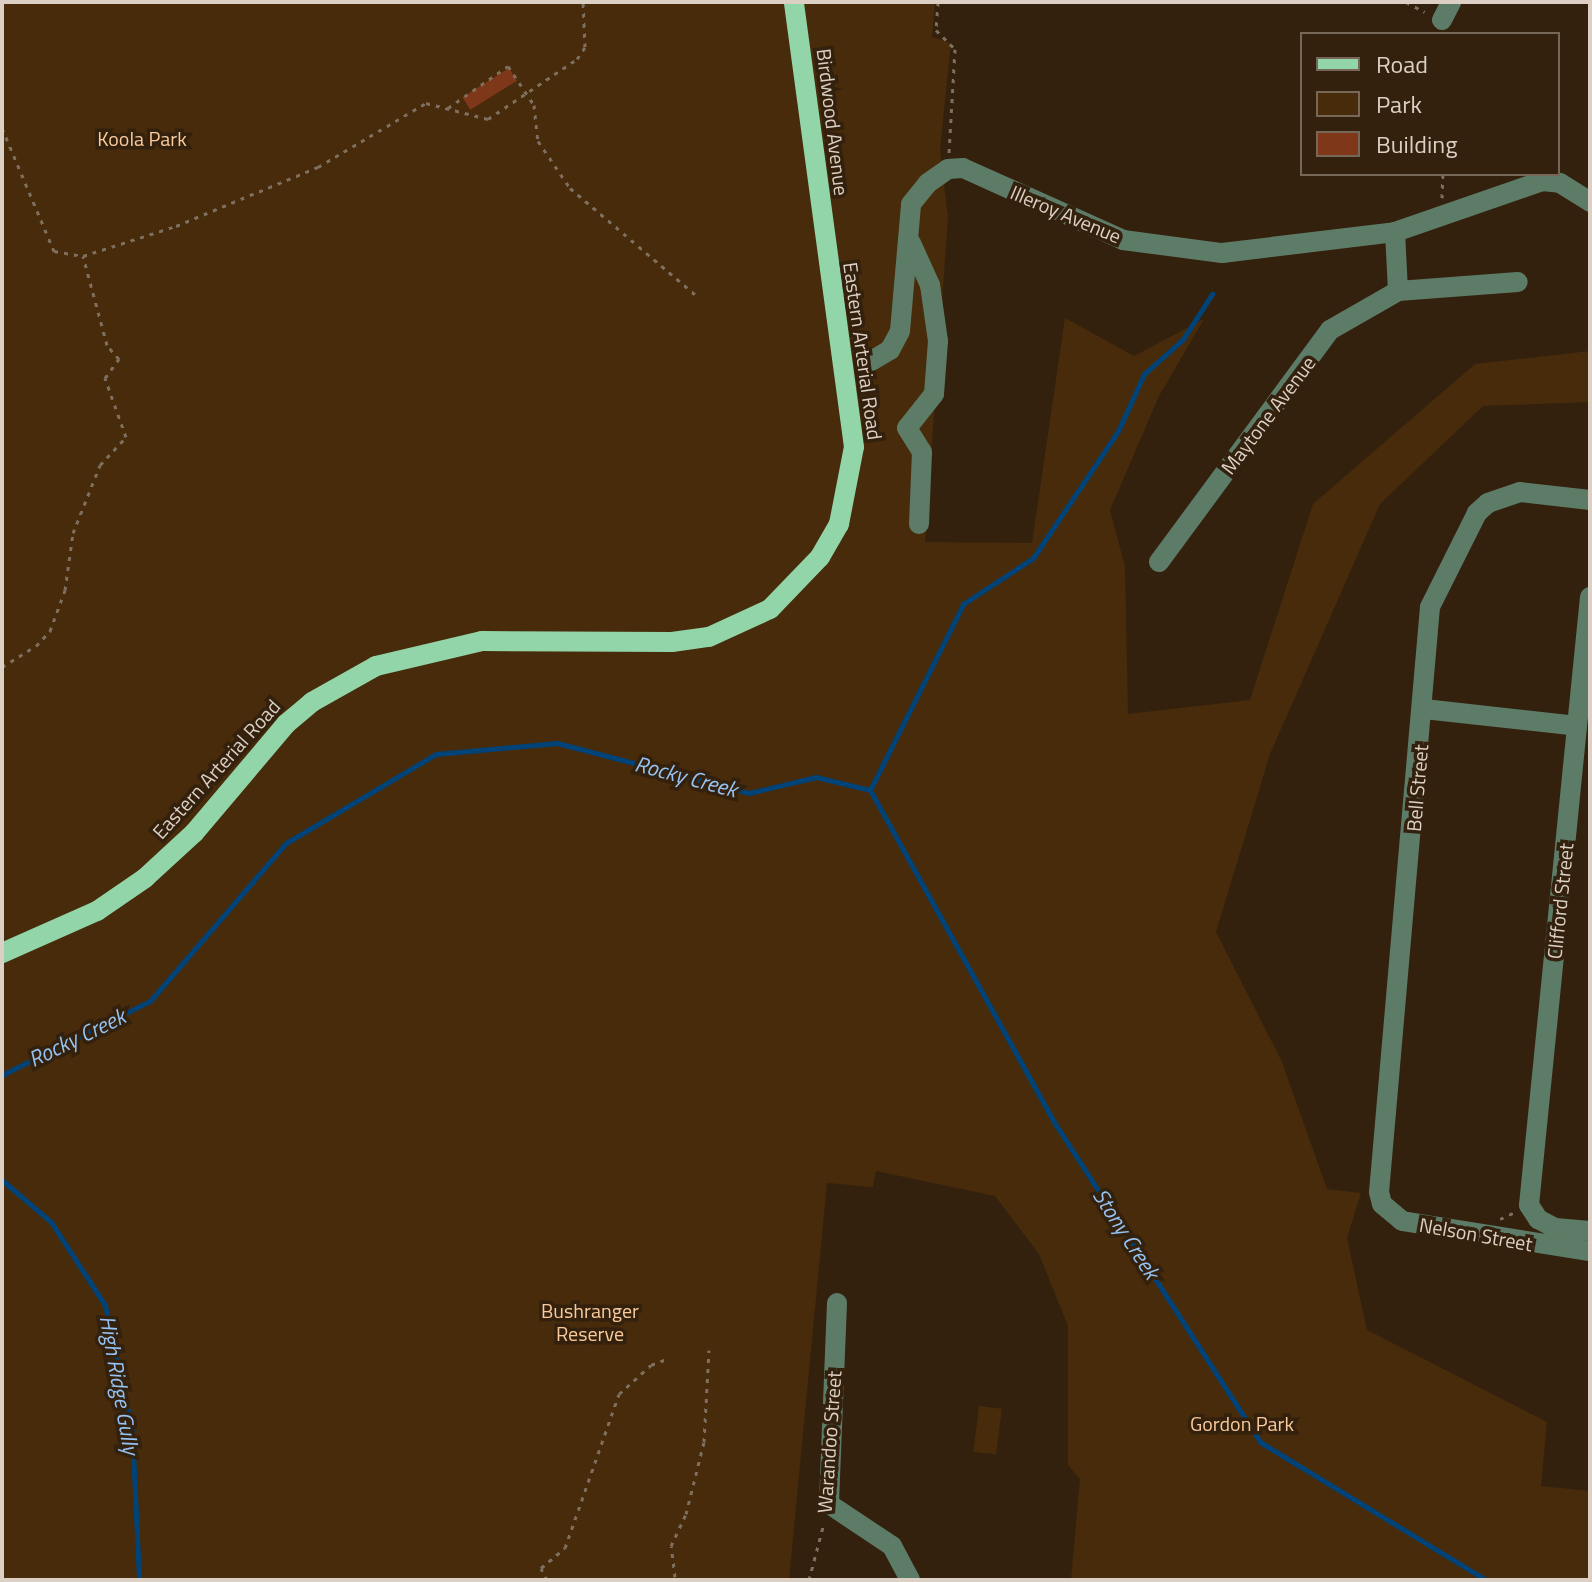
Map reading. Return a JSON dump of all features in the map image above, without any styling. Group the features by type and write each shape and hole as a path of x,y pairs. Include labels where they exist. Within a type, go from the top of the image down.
{"main road":[{"name":"Birdwood Avenue","path":"794,2 824,247"},
{"name":"Eastern Arterial Road","path":"2,953 83,918 145,878 194,833 286,724 332,689 396,659 451,645 523,639 647,654 711,650 778,619 831,564 850,529 863,483 866,444 856,370 824,247"}],"street":[{"name":"Illeroy Avenue","path":"868,363 890,350 900,331 911,204 928,183 948,169 963,168 1123,240 1222,253 1395,232 1542,181 1560,183 1590,202"},
{"path":"1395,232 1398,291"},
{"path":"908,236 930,285 938,341 934,394 907,428 922,452 919,524"},
{"name":"Maytone Avenue","path":"1159,562 1330,330 1398,291 1518,282"},
{"name":"Bell Street","path":"1379,1192 1424,709 1430,607 1477,513 1504,494 1520,492 1590,500"},
{"name":"Clifford Street","path":"1529,1205 1582,752 1577,726 1590,597"},
{"path":"1424,709 1577,726"},
{"name":"Nelson Street","path":"1379,1192 1382,1204 1402,1221 1590,1251"},
{"name":"Nelson Street","path":"1529,1205 1538,1219 1555,1228 1590,1231"},
{"name":"Warandoo Street","path":"829,1504 837,1303"},
{"path":"829,1504 892,1546 910,1580"}],"path":[{"path":"2,128 54,251 83,256 176,226 318,167 412,108 426,103 476,120 488,119 577,59 585,47 583,2"},
{"path":"938,2 936,30 955,49 948,161"},
{"path":"1406,2 1446,11"},
{"path":"448,108 508,66 534,105 538,141 570,188 697,296"},
{"path":"1442,198 1443,176"},
{"path":"2,667 36,646 50,631 65,590 73,533 100,465 126,437 105,378 119,359 107,345 83,256"},
{"path":"675,1577 671,1546 686,1514 704,1442 709,1350"},
{"path":"547,1580 541,1568 565,1548 619,1394 651,1365 669,1358"},
{"name":"Warandoo Street","path":"809,1580 829,1504"}],"green space":[{"path":"2,2 935,2 932,37 951,43 940,150 948,217 925,542 1032,543 1065,318 1134,356 1204,319 1159,396 1110,510 1125,566 1128,714 1250,700 1313,504 1475,364 1590,351 1590,402 1483,406 1380,504 1270,754 1216,932 1282,1062 1327,1189 1361,1193 1347,1238 1367,1330 1547,1422 1541,1486 1590,1491 1590,1580 1071,1580 1080,1479 1068,1465 1068,1326 1039,1254 995,1196 876,1171 873,1187 827,1183 789,1580 2,1580"},
{"path":"979,1406 1002,1409 996,1454 973,1452"}],"building":[{"path":"509,68 517,81 470,110 462,97"}],"waterway":[{"name":"Rocky Creek","path":"2,1075 150,1001 286,843 436,754 557,743 749,793 816,777 870,790 963,604 1033,558 1118,431 1144,374 1183,339 1212,294"},
{"name":"Stony Creek","path":"870,790 1056,1125 1260,1442 1486,1580"},
{"name":"High Ridge Gully","path":"2,1180 51,1222 105,1305 132,1430 139,1580"}],"park label":[{"name":"Koola Park","path":"142,138"},
{"name":"Bushranger Reserve","path":"590,1322"},
{"name":"Gordon Park","path":"1242,1423"}]}
